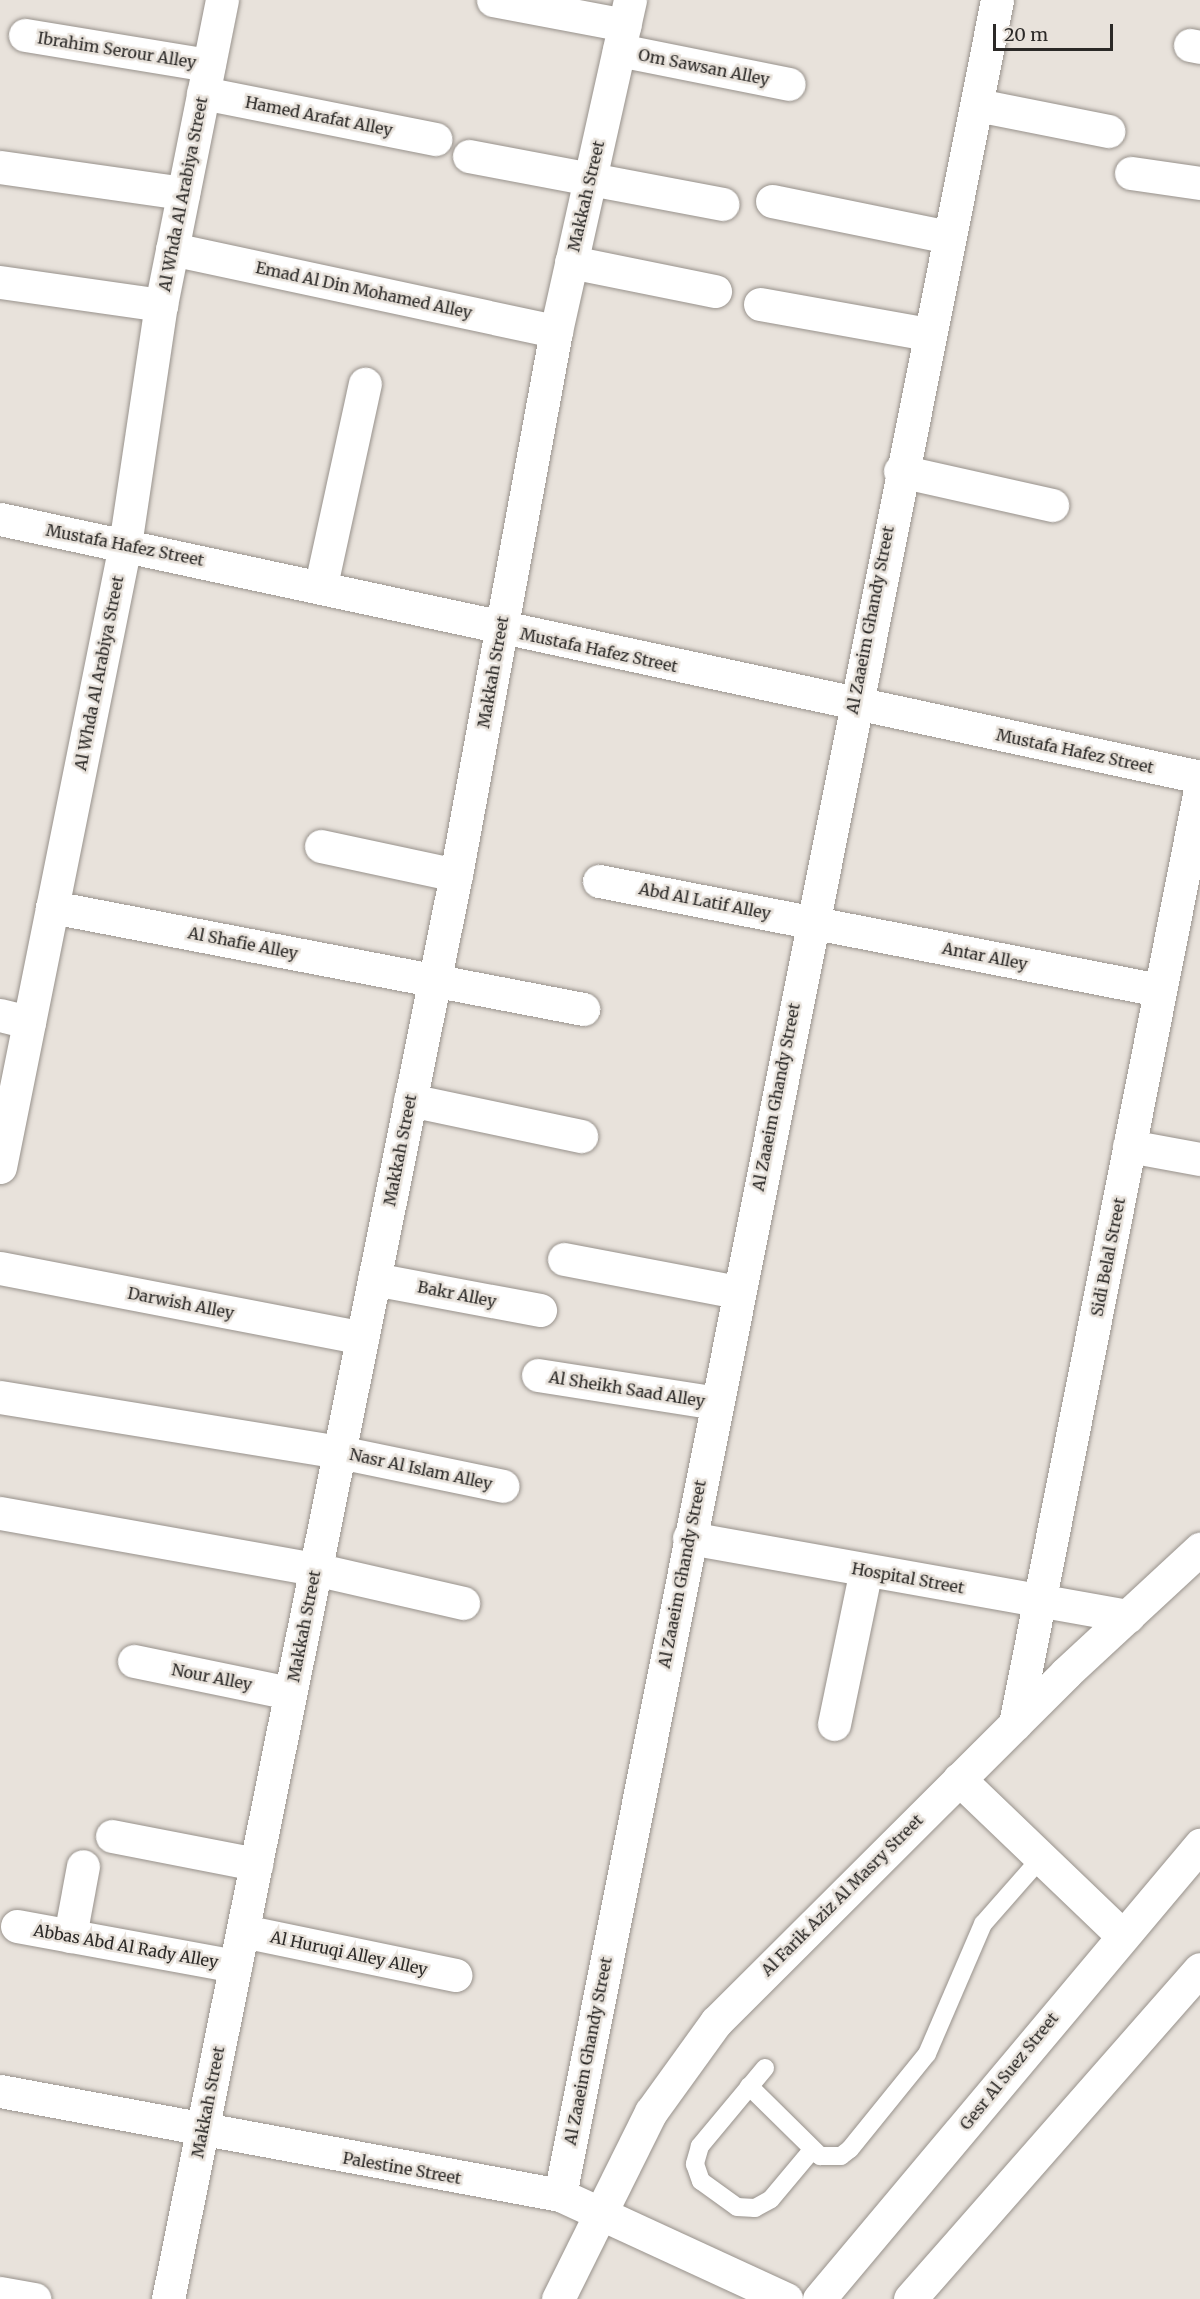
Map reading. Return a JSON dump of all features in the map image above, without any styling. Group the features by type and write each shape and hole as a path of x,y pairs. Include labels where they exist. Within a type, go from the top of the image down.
{"street":[{"name":"Al Whda Al Arabiya Street","path":"0,1167 15,1018 52,907 124,545 161,305 222,0"},
{"name":"Om Sawsan Alley","path":"493,0 625,25 789,84"},
{"name":"Al Zaaeim Ghandy Street","path":"560,2195 900,471 997,0"},
{"name":"Makkah Street","path":"168,2299 456,875 556,331 625,25"},
{"name":"Ibrahim Serour Alley","path":"24,35 206,79"},
{"name":"Hamed Arafat Alley","path":"206,79 435,139"},
{"path":"977,105 1108,131"},
{"path":"469,156 590,181 723,204"},
{"path":"0,167 183,193"},
{"path":"1131,173 1200,183"},
{"path":"772,201 949,237"},
{"name":"Emad Al Din Mohamed Alley","path":"172,249 556,331"},
{"path":"571,262 715,291"},
{"path":"0,282 161,305"},
{"path":"760,304 929,334"},
{"path":"321,585 365,384"},
{"path":"900,471 1052,505"},
{"name":"Mustafa Hafez Street","path":"0,519 321,585 501,629 854,706 1200,777"},
{"name":"Sidi Belal Street","path":"1015,1724 1042,1602 1159,990 1200,790"},
{"path":"321,846 456,875"},
{"name":"Abd Al Latif Alley","path":"598,881 811,922"},
{"name":"Al Shafie Alley","path":"52,907 583,1009"},
{"name":"Antar Alley","path":"811,922 1159,990"},
{"path":"410,1100 581,1136"},
{"path":"1129,1146 1200,1159"},
{"path":"564,1259 737,1292"},
{"name":"Darwish Alley","path":"0,1268 362,1338"},
{"name":"Bakr Alley","path":"374,1279 540,1310"},
{"name":"Al Sheikh Saad Alley","path":"538,1375 716,1403"},
{"name":"Nasr Al Islam Alley","path":"0,1397 339,1452 503,1486"},
{"path":"0,1513 315,1569 463,1603"},
{"name":"Hospital Street","path":"689,1538 1128,1616"},
{"name":"Al Farik Aziz Al Masry Street","path":"558,2299 651,2112 716,2022 1015,1724 1200,1549"},
{"path":"834,1724 866,1570"},
{"name":"Nour Alley","path":"134,1661 290,1693"},
{"path":"959,1779 1122,1936"},
{"path":"112,1836 256,1864"},
{"name":"Gesr Al Suez Street","path":"819,2299 1200,1845"},
{"path":"70,1935 83,1866"},
{"name":"Abbas Abd Al Rady Alley","path":"17,1926 235,1966"},
{"name":"Al Huruqi Alley Alley","path":"243,1931 455,1975"},
{"path":"910,2299 1200,1969"},
{"name":"Palestine Street","path":"0,2091 202,2133 560,2195 603,2212 786,2299"},
{"path":"0,2293 34,2299"}],"lane":[{"path":"749,2086 812,2150 842,2156 905,2088 947,2018 983,1924 1041,1858"},
{"path":"765,2068 700,2146 695,2164 701,2181 737,2207 755,2208 771,2199 812,2150"}]}
